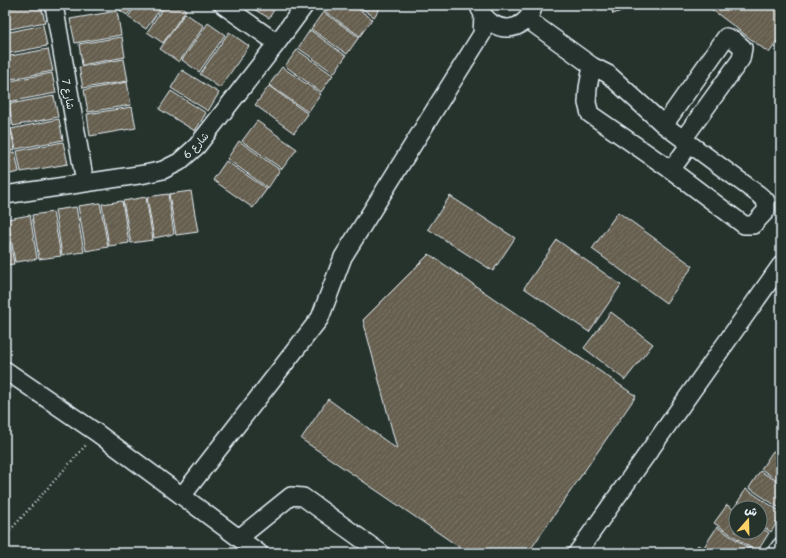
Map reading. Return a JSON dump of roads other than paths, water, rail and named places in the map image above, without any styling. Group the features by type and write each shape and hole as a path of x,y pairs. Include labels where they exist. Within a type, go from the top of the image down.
{"street":[{"name":"شارع 7","path":"54,5 85,183"},
{"path":"223,5 277,43"},
{"name":"شارع 6","path":"5,195 163,170 179,162 197,146 305,5"},
{"path":"481,10 491,23 501,28"},
{"path":"182,496 320,318 344,257 482,34 481,10"},
{"path":"482,34 501,28 515,27 522,24 531,12 592,66 608,74 664,125 758,194 766,201 766,211 753,225 744,225 671,170 590,114 587,103 592,66"},
{"path":"664,125 726,37 734,40 743,48 741,59 687,141 671,170"},
{"path":"577,553 781,265"},
{"path":"5,370 97,433 259,553"},
{"path":"239,538 291,496 303,497 381,553"},
{"path":"776,553 781,546"}]}
